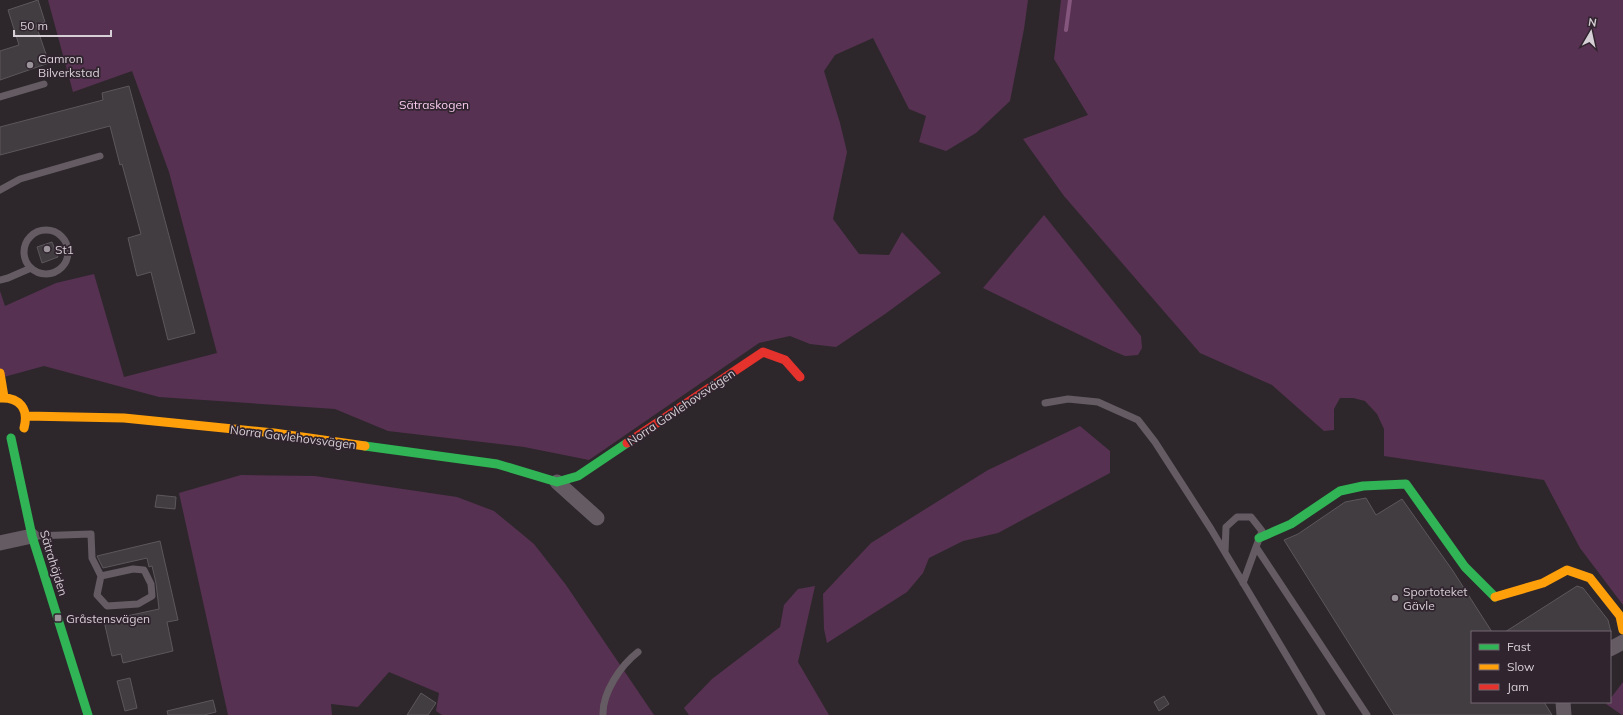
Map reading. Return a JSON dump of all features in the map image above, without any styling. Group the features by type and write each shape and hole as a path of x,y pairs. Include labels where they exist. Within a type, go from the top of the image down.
{"street":[{"name":"Norra Gavlehovsvägen","path":"557,482 578,476 764,352 782,356 800,377"},
{"path":"0,373 2,397 11,398 22,404 26,416 24,428 16,436 11,438 0,438"},
{"name":"Norra Gavlehovsvägen","path":"26,416 124,418 274,433 497,464 557,482 597,518"},
{"name":"Sätrahöjden","path":"11,438 32,536 70,652 88,715"},
{"path":"1259,538 1291,524 1340,491 1363,486 1406,484 1465,567 1494,597 1543,583 1567,570 1590,578 1620,616 1623,630"},
{"path":"0,543 32,536"},
{"path":"1611,649 1623,642"},
{"path":"1563,703 1564,715"}],"lane":[{"path":"0,97 44,84"},
{"path":"0,190 20,179 100,156"},
{"path":"49,229 56,231 67,242 69,250 65,264 60,270 45,274 37,272 31,268 24,256 26,242 30,236 36,232 49,229"},
{"path":"0,280 31,268"},
{"path":"1045,403 1068,399 1098,402 1138,420 1155,442 1225,552 1322,715"},
{"path":"1225,552 1226,527 1237,517 1251,517 1262,531 1243,583"},
{"path":"32,536 92,534 92,558 101,576 97,595 107,606 138,604 152,596 151,584 144,570 132,569 101,576"},
{"path":"1256,547 1367,715"},
{"path":"603,715 608,692 617,672 638,652"}],"green space":[{"name":"Sätraskogen","path":"48,0 1028,0 1010,101 976,133 946,151 919,142 926,116 909,109 873,38 835,55 824,71 847,152 833,219 859,254 889,255 902,232 941,273 885,314 836,347 810,344 790,336 759,343 589,460 524,447 388,431 335,409 159,397 44,366 0,378 0,291 5,306 56,283 94,274 124,377 217,353 169,172 132,71 73,92"},
{"path":"1061,0 1623,0 1623,605 1580,548 1544,480 1384,456 1384,429 1377,414 1365,401 1353,398 1340,398 1334,409 1334,430 1324,431 1272,385 1200,353 1064,196 1023,139 1088,115 1054,59"},
{"path":"1044,215 1141,336 1142,348 1138,355 1125,356 1113,351 983,288"},
{"path":"1080,426 1110,451 1110,473 998,533 963,541 929,558 923,573 907,592 827,643 824,629 823,594 871,543 988,470"},
{"path":"241,475 315,476 457,497 494,511 534,544 566,585 654,715 442,715 436,711 439,693 389,672 358,707 331,704 332,715 228,715 179,493"},
{"path":"815,586 798,662 829,715 689,715 684,708 712,679 780,627 784,605 798,589"},
{"path":"1623,682 1623,715 1606,704 1611,703 1611,698"}],"building":[{"path":"38,0 45,22 36,25 49,63 0,80 0,51 19,45 8,10"},
{"path":"129,86 195,333 168,340 151,272 137,276 128,238 141,234 110,126 0,155 0,127 103,100 102,93"},
{"path":"52,242 58,257 42,263 37,247"},
{"path":"157,495 176,497 175,509 155,507"},
{"name":"Sportoteket Gävle","path":"1366,498 1376,515 1402,499 1453,571 1491,631 1471,631 1471,703 1545,703 1552,715 1394,715 1284,540 1298,534 1345,502"},
{"path":"160,541 178,620 167,622 173,651 123,663 121,654 112,656 104,621 159,609 156,583 152,566 149,567 147,558 103,568 97,556"},
{"path":"1577,586 1583,588 1608,620 1611,631 1507,631"},
{"path":"130,678 137,708 125,711 117,681"},
{"path":"421,693 436,703 428,715 407,715"},
{"path":"1164,696 1169,704 1159,711 1154,702"},
{"path":"213,700 216,712 204,715 168,715 167,711"}],"waterway":[{"path":"1066,30 1070,0"}],"traffic: fast":[{"path":"11,438 32,536 88,715"},
{"path":"365,446 497,464 557,482 578,476 627,443"},
{"path":"1259,538 1291,524 1340,491 1363,486 1406,484 1465,567 1495,597"}],"traffic: slow":[{"path":"0,373 4,397"},
{"path":"0,398 7,398 18,402 24,410 24,428"},
{"path":"26,416 124,418 274,433 365,446"},
{"path":"1495,597 1543,583 1567,570 1590,578 1620,616 1623,630"}],"traffic: jam":[{"path":"627,443 763,352 785,360 800,377"}],"place":[{"name":"Gamron Bilverkstad","path":"30,65"},
{"name":"St1","path":"47,249"},
{"name":"Sportoteket Gävle","path":"1395,598"},
{"name":"Gråstensvägen","path":"58,618"}]}
